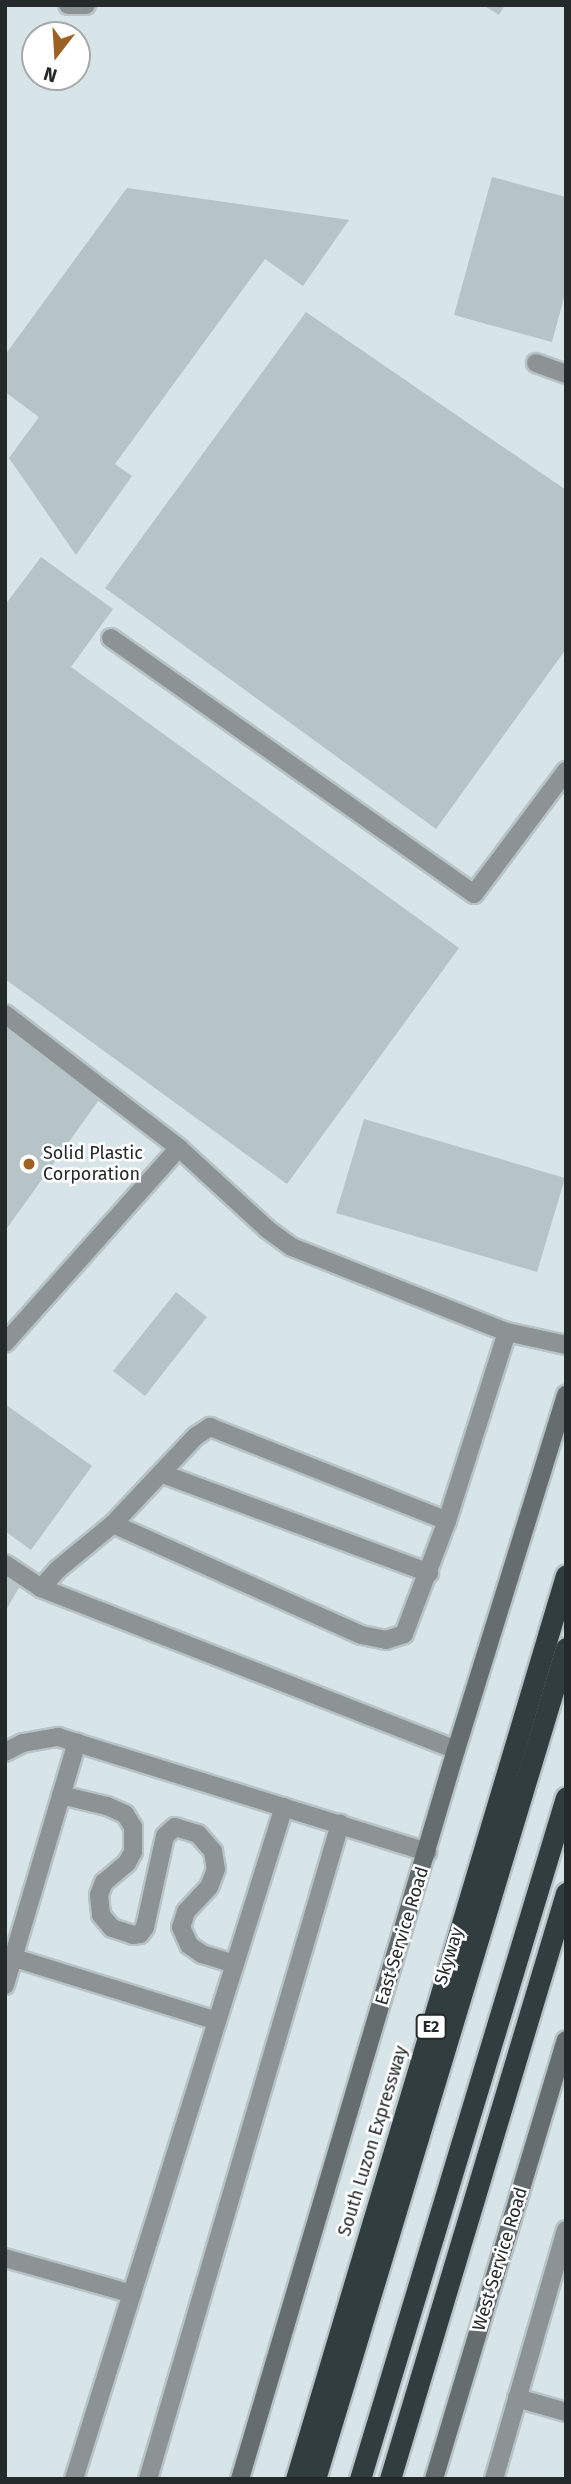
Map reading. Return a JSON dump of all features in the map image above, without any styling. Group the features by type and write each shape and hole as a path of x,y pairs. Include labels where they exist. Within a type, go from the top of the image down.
{"highway":[{"name":"South Luzon Expressway","path":"296,2479 566,1575"},
{"name":"Skyway","path":"315,2479 566,1648"},
{"path":"360,2479 566,1797"},
{"path":"390,2479 566,1894"}],"main road":[{"name":"East Service Road","path":"240,2479 456,1750 566,1395"},
{"name":"West Service Road","path":"434,2479 562,2067 566,2040"}],"street":[{"path":"68,5 86,5"},
{"path":"537,363 566,374"},
{"path":"111,638 474,894 566,771"},
{"path":"5,1014 179,1148 267,1229 292,1247 507,1332 566,1345"},
{"path":"5,1343 179,1148"},
{"path":"113,1524 361,1635 386,1640 404,1634 447,1521 507,1332"},
{"path":"41,1588 57,1570 113,1524 196,1436 210,1427 447,1521"},
{"path":"163,1474 429,1573"},
{"path":"5,1564 41,1588 456,1750"},
{"path":"5,1752 45,1738 58,1737 427,1852"},
{"path":"5,1985 9,1956 77,1742"},
{"path":"61,1795 107,1805 125,1814 133,1827 133,1852 127,1863 104,1882 99,1895 101,1915 112,1928 133,1935 140,1934 145,1927 165,1836 175,1827 198,1834 213,1851 216,1869 209,1887 186,1912 181,1927 189,1945 202,1954 235,1964"},
{"path":"74,2479 284,1807"},
{"path":"148,2479 340,1824"},
{"path":"9,1956 217,2021"},
{"path":"494,2479 566,2230"},
{"path":"5,2258 132,2294"},
{"path":"517,2398 566,2412"}],"building":[{"path":"483,5 505,5 499,15"},
{"path":"492,177 566,197 566,290 552,342 454,315"},
{"path":"127,188 349,220 303,286 265,259 115,464 132,476 76,555 9,458 39,417 5,392 5,355"},
{"path":"306,312 566,490 566,649 436,829 105,588"},
{"path":"41,557 113,609 71,667 459,948 287,1184 5,979 5,605"},
{"name":"Solid Plastic Corporation","path":"5,1028 101,1097 5,1231"},
{"path":"364,1119 565,1178 537,1272 336,1213"},
{"path":"176,1292 207,1317 145,1396 113,1371"},
{"path":"5,1404 92,1466 31,1550 5,1531"},
{"path":"5,1575 20,1586 5,1612"}],"place":[{"name":"Solid Plastic Corporation","path":"29,1164"}]}
